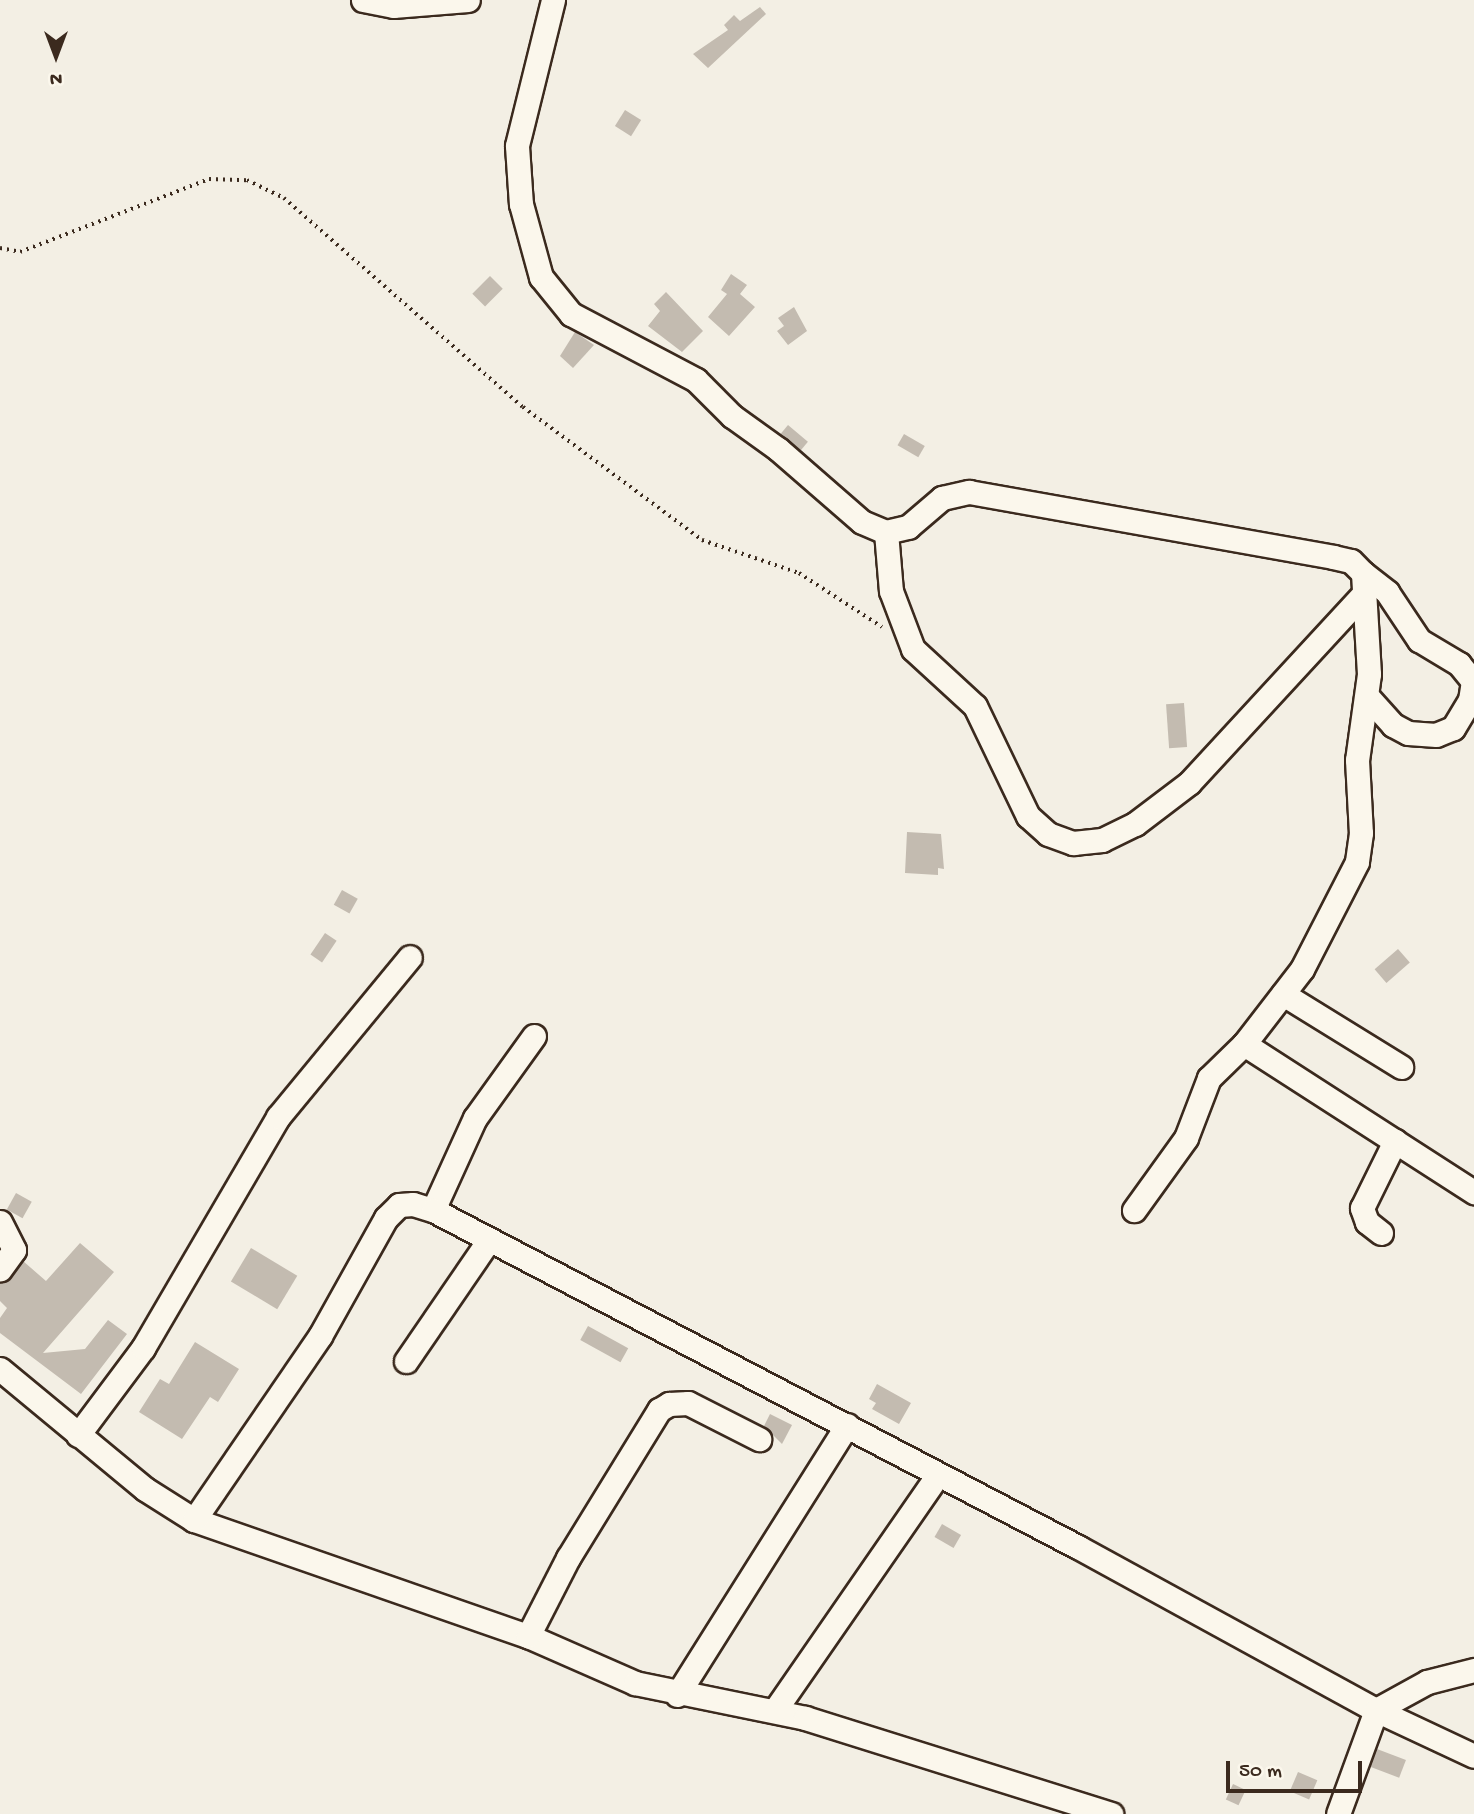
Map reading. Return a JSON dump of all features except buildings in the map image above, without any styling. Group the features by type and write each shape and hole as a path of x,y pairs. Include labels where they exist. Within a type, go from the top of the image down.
{"street":[{"path":"363,0 393,6 468,0"},
{"path":"554,0 517,146 522,204 541,277 571,314 683,370 839,505 862,522 886,532 908,527 942,498 968,492 1334,557 1351,561 1364,582 1367,696 1357,760 1361,833 1357,862 1301,969 1244,1044 1209,1078 1186,1138 1134,1210"},
{"path":"886,532 891,591 914,649 975,706 1028,816 1048,834 1073,843 1102,840 1135,824 1189,783 1364,582"},
{"path":"1364,582 1387,592 1419,640 1466,663 1473,692 1447,732 1408,733 1393,725 1367,696"},
{"path":"78,1435 143,1348 278,1117 410,957"},
{"path":"1283,993 1401,1068"},
{"path":"433,1210 475,1118 534,1036"},
{"path":"1244,1044 1474,1192"},
{"path":"1381,1233 1367,1222 1362,1208 1395,1141"},
{"path":"194,1520 320,1336 386,1218 406,1204 433,1210 847,1425 1376,1710 1474,1756"},
{"path":"0,1223 14,1250 0,1269"},
{"path":"406,1361 489,1240"},
{"path":"0,1369 145,1489 194,1520 528,1636 611,1673 677,1695 775,1710 1111,1814"},
{"path":"528,1636 568,1558 659,1410 680,1402 688,1404 759,1439"},
{"path":"677,1695 847,1425"},
{"path":"775,1710 937,1475"},
{"path":"1338,1814 1376,1710 1427,1682 1474,1670"}],"path":[{"path":"0,248 20,252 209,179 247,180 284,198 523,407 702,540 799,573 887,631"}]}
